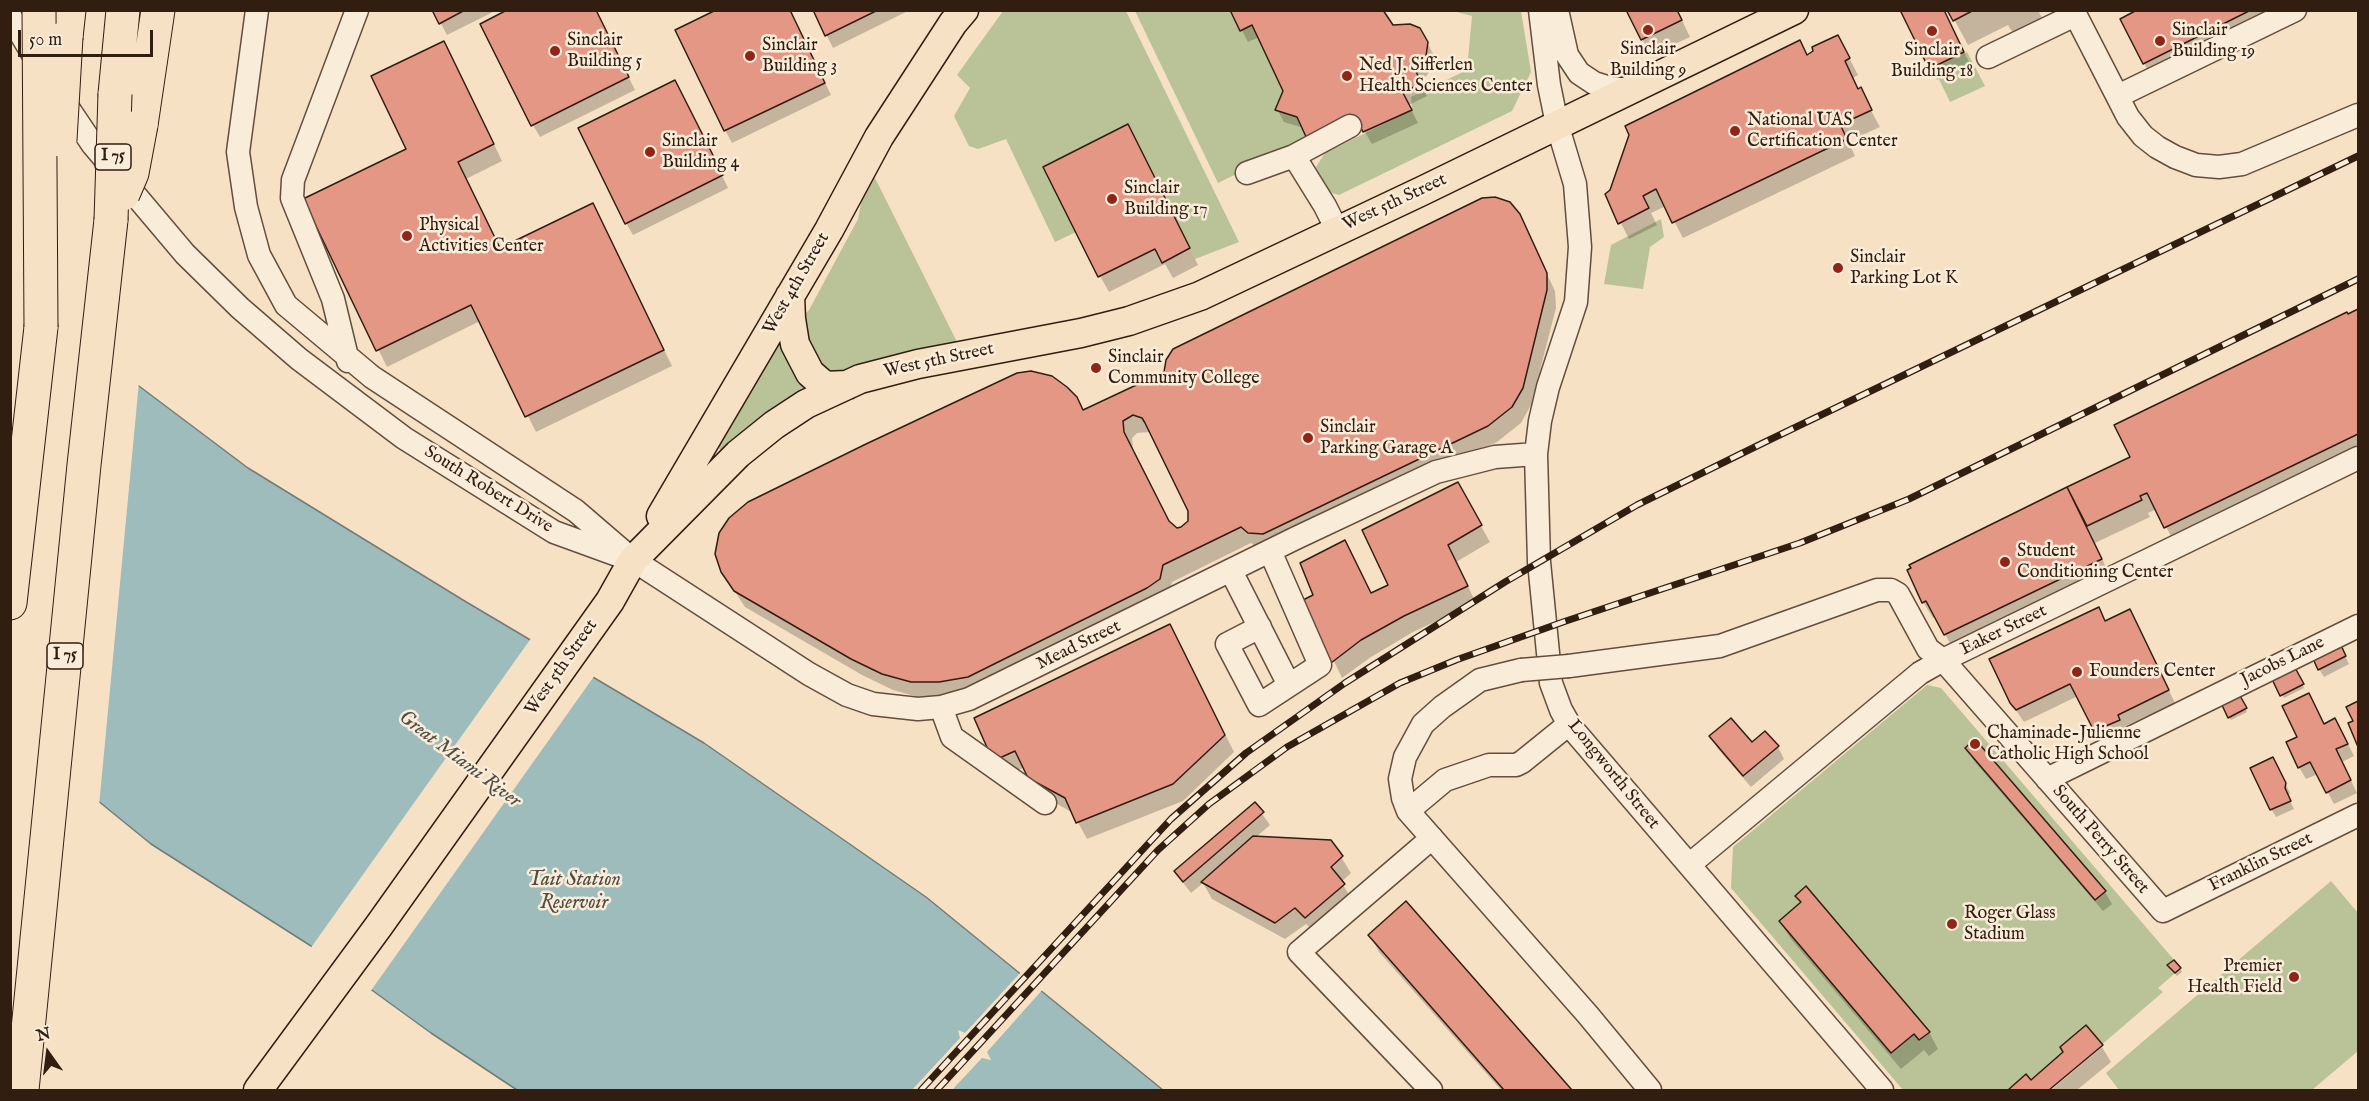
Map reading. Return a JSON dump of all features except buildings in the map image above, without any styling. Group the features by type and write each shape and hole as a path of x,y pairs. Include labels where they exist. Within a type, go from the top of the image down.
{"highway":[{"path":"39,10 41,327"},
{"name":"I 75","path":"22,1090 84,465 111,220 115,94 123,10"},
{"path":"111,220 132,173 158,10"},
{"path":"10,603 62,117 67,24"}],"main road":[{"name":"West 4th Street","path":"633,560 670,503 829,230 879,137 953,23 964,10"},
{"name":"West 5th Street","path":"258,1090 610,601 633,560 738,454 774,425 806,404 860,379 906,366 1060,338 1148,315 1207,293 1791,11"},
{"path":"790,296 790,319 795,344 810,373 825,386 847,385"}],"street":[{"name":"South Robert Drive","path":"257,10 238,152 246,207 259,255 286,305 372,377 576,511 633,560"},
{"path":"341,392 348,359 333,299 292,198 293,180 357,10"},
{"path":"1540,10 1549,85 1557,124"},
{"path":"1557,10 1567,55 1580,73 1594,83 1629,90"},
{"path":"2118,96 2295,10"},
{"path":"1988,57 2074,13 2128,117 2143,136 2175,157 2196,165 2219,167 2242,164 2358,116"},
{"name":"South Robert Drive","path":"10,16 93,145 185,254 240,308 299,359 404,438 554,532 633,560"},
{"name":"Longworth Street","path":"1557,124 1575,184 1580,247 1579,282 1573,314 1548,387 1540,421 1536,454 1539,562 1547,661 1551,683 1569,724 1882,1090"},
{"path":"1247,174 1294,156 1350,126"},
{"path":"1294,156 1337,230"},
{"name":"Mead Street","path":"633,560 809,674 847,695 873,704 896,708 941,707 969,699 1436,472 1495,457 1536,454"},
{"name":"Eaker Street","path":"1689,865 1920,673 2358,458"},
{"path":"1260,627 1227,644 1259,705 1320,665 1270,551"},
{"path":"1231,571 1289,685"},
{"name":"South Perry Street","path":"1408,811 1402,798 1400,779 1405,757 1423,724 1442,707 1480,680 1521,670 1720,646 1877,590 1891,590 1898,594 1928,649 1943,660 2163,911"},
{"name":"Jacobs Lane","path":"2047,778 2358,626"},
{"path":"941,707 952,737 1045,803"},
{"path":"1569,724 1522,762 1516,765 1489,765 1445,780 1408,811 1588,1015 1650,1090"},
{"name":"Franklin Street","path":"2163,911 2358,815"},
{"path":"1431,1090 1299,952 1432,838"}],"green space":[{"path":"1003,11 1126,11 1239,242 1195,259 1128,124 1043,167 1076,232 1055,242 1006,139 978,149 969,146 954,116 970,88 957,75"},
{"path":"1135,11 1230,11 1240,31 1252,25 1307,139 1218,183"},
{"path":"1453,11 1521,11 1531,72 1512,111 1339,195 1332,193 1323,185 1316,167 1325,153 1412,110 1411,97 1467,70 1472,16"},
{"path":"1967,52 1985,86 1950,102 1933,67"},
{"path":"873,174 958,344 807,390 773,408 745,429 722,451 718,448 781,339 809,310 858,219 863,192"},
{"path":"1661,219 1664,237 1650,247 1643,289 1604,284 1611,245"},
{"name":"Roger Glass Stadium","path":"1927,685 1941,688 2181,968 2158,988 2163,992 2049,1090 1903,1090 1731,888 1733,847"},
{"name":"Premier Health Field","path":"2331,881 2358,913 2358,1051 2312,1090 2119,1090 2106,1073"}],"water":[{"name":"Tait Station Reservoir","path":"10,253 115,368 248,468 463,600 704,743 926,897 1163,1090 517,1090 431,1033 311,946 151,844 11,730"}],"pier":[{"path":"10,250 117,365 139,382 99,806 10,734"},
{"path":"532,637 595,675 370,992 310,949"},
{"path":"1022,971 1043,989 987,1052 991,1060 982,1058 952,1090 912,1090 960,1038 958,1030 965,1033"}],"railway":[{"path":"921,1090 1171,819 1246,753 1345,683 1505,582 1637,505 2358,156"},
{"path":"937,1090 1158,850 1209,804 1287,747 1400,683 1456,660 1800,543 1909,499 2358,279"}],"place":[{"name":"Sinclair Building 9","path":"1648,30"},
{"name":"Sinclair Building 18","path":"1932,31"},
{"name":"Sinclair Building 19","path":"2160,41"},
{"name":"Sinclair Building 5","path":"555,51"},
{"name":"Sinclair Building 3","path":"750,56"},
{"name":"Ned J. Sifferlen Health Sciences Center","path":"1347,76"},
{"name":"National UAS Certification Center","path":"1735,131"},
{"name":"Sinclair Building 4","path":"650,152"},
{"name":"Sinclair Building 17","path":"1112,199"},
{"name":"Physical Activities Center","path":"407,236"},
{"name":"Sinclair Parking Lot K","path":"1838,268"},
{"name":"Sinclair Community College","path":"1096,368"},
{"name":"Sinclair Parking Garage A","path":"1308,438"},
{"name":"Student Conditioning Center","path":"2005,562"},
{"name":"Founders Center","path":"2077,672"},
{"name":"Chaminade-Julienne Catholic High School","path":"1975,744"},
{"name":"Roger Glass Stadium","path":"1952,924"},
{"name":"Premier Health Field","path":"2294,977"}],"water label":[{"name":"Great Miami River","path":"459,760"}]}
